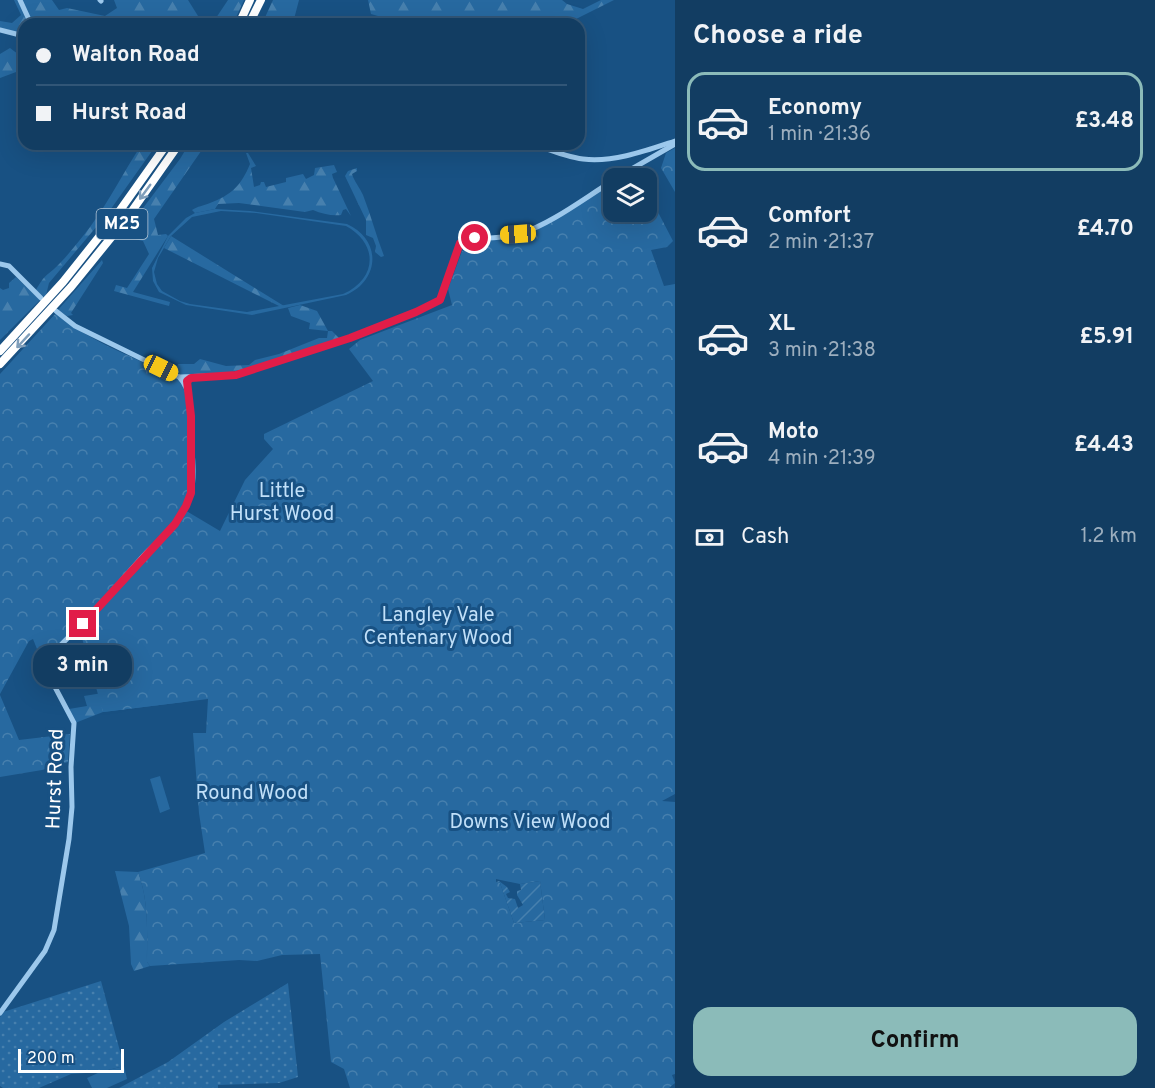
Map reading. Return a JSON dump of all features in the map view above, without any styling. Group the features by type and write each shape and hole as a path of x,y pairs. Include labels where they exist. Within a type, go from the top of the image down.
{"highway":[{"path":"242,18 250,0"},
{"path":"252,18 261,0"},
{"name":"M25","path":"0,351 63,282 118,213 163,150"},
{"name":"M25","path":"0,364 71,287 127,218 175,150"}],"street":[{"path":"20,0 28,18"},
{"path":"0,30 18,34"},
{"path":"551,150 586,160 625,155 675,142"},
{"path":"633,168 675,142"},
{"path":"56,311 75,326 179,377 236,375 350,338 440,300 460,243 475,238 518,234 540,225 603,186"},
{"path":"0,264 9,266 42,298"},
{"name":"Hurst Road","path":"0,1012 45,951 54,930 69,839 72,807 70,767 74,723 45,664 52,653 110,596 146,553 175,524 186,506 191,493 190,408 186,387 179,377"},
{"path":"186,387 187,381 191,378"}],"green space":[{"path":"14,0 52,0 59,10 67,8 105,16 117,8 114,0 188,0 199,18 18,18 18,32 0,28 0,21 12,23 21,15"},
{"path":"228,0 244,0 236,18 216,18"},
{"path":"273,0 299,0 294,18 265,18"},
{"path":"368,0 562,0 583,9 601,0 614,0 578,18 380,18 371,14"},
{"path":"10,48 18,54 16,72 0,78 0,54"},
{"path":"675,148 675,192 661,168 666,153"},
{"path":"138,150 153,150 108,213 49,283 44,297 36,290 40,283 64,259 104,206"},
{"path":"185,150 202,150 154,219 158,235 168,236 133,292 170,302 169,306 114,291 116,285 127,288 149,254 143,241 122,236"},
{"path":"246,153 256,166 251,168 254,187 260,185 261,182 264,182 266,187 286,182 286,178 303,174 306,179 314,175 315,168 334,165 337,172 332,174 333,178 351,216 346,209 341,215 334,215 313,210 305,212 239,203 218,204 215,209 195,213 192,210 224,197 239,184 250,164"},
{"path":"357,168 357,171 352,174 369,210 384,256 381,257 375,252 376,246 373,238 366,235 366,220 345,176 348,171"},
{"name":"Langley Vale Centenary Wood","path":"603,187 603,222 657,222 657,210 673,241 667,247 651,250 664,286 675,284 675,794 662,801 675,802 675,1074 672,1075 675,1083 669,1088 350,1088 344,1069 331,1062 320,954 282,955 257,961 239,960 150,966 147,962 146,905 138,872 205,853 199,813 193,733 206,733 208,699 103,712 80,631 67,637 41,659 33,639 29,641 0,694 0,374 56,313 100,342 179,379 185,386 187,398 191,465 190,488 183,509 220,531 245,480 273,449 264,439 264,434 373,381 349,349 360,340 452,305 448,289 462,251 480,242 534,232","holes":["496,879 520,884 540,881 545,920 514,923 500,883 496,882"]},
{"path":"215,209 250,211 347,224 358,231 371,250 370,270 365,280 346,295 252,315 186,305 159,292 153,281 152,268 168,236 186,218 195,213","holes":["221,211 256,213 346,226 357,233 369,251 368,271 354,288 343,294 247,312 190,304 162,291 157,284 154,272 158,258 171,236 192,217"]},
{"path":"171,236 284,306 281,307 164,248"},
{"path":"102,260 103,263 71,313 73,315 67,316 58,310"},
{"path":"16,277 40,300 0,340 0,288 3,290 9,288 9,283"},
{"path":"300,305 317,311 328,331 309,329 310,323 291,316 288,308"},
{"path":"328,331 332,331 339,338 257,366 212,375 192,376 175,373 178,364 194,364 200,359 226,366 249,365 255,360 279,354 319,338 327,338"},
{"path":"183,680 215,696 103,712 75,723 69,709 87,706 84,696"},
{"path":"0,695 19,740 70,734 68,762 42,770 0,777"},
{"path":"160,776 170,809 160,813 150,779"},
{"path":"115,871 138,872 142,883 147,917 147,962 150,966 134,971 131,964 129,926"},
{"path":"499,881 507,887 510,892 506,894 508,898 515,899 518,908 523,905 517,895 517,891 521,890 520,884 540,881 545,920 514,923 500,883 496,882"},
{"path":"101,981 124,1066 100,1072 71,1074 39,1088 3,1088 0,1086 0,1017 3,1012"},
{"path":"288,983 298,1077 279,1083 218,1085 218,1088 119,1088 168,1062 224,1022"},
{"path":"124,1066 127,1079 107,1088 92,1088 87,1078 100,1072"}],"route":[{"path":"83,624 175,524 186,506 191,493 192,462 191,416 187,381 203,376 236,375 350,338 416,312 440,300 460,243 475,238"}],"park label":[{"name":"Little Hurst Wood","path":"282,504"},
{"name":"Round Wood","path":"252,794"},
{"name":"Downs View Wood","path":"530,823"}]}
